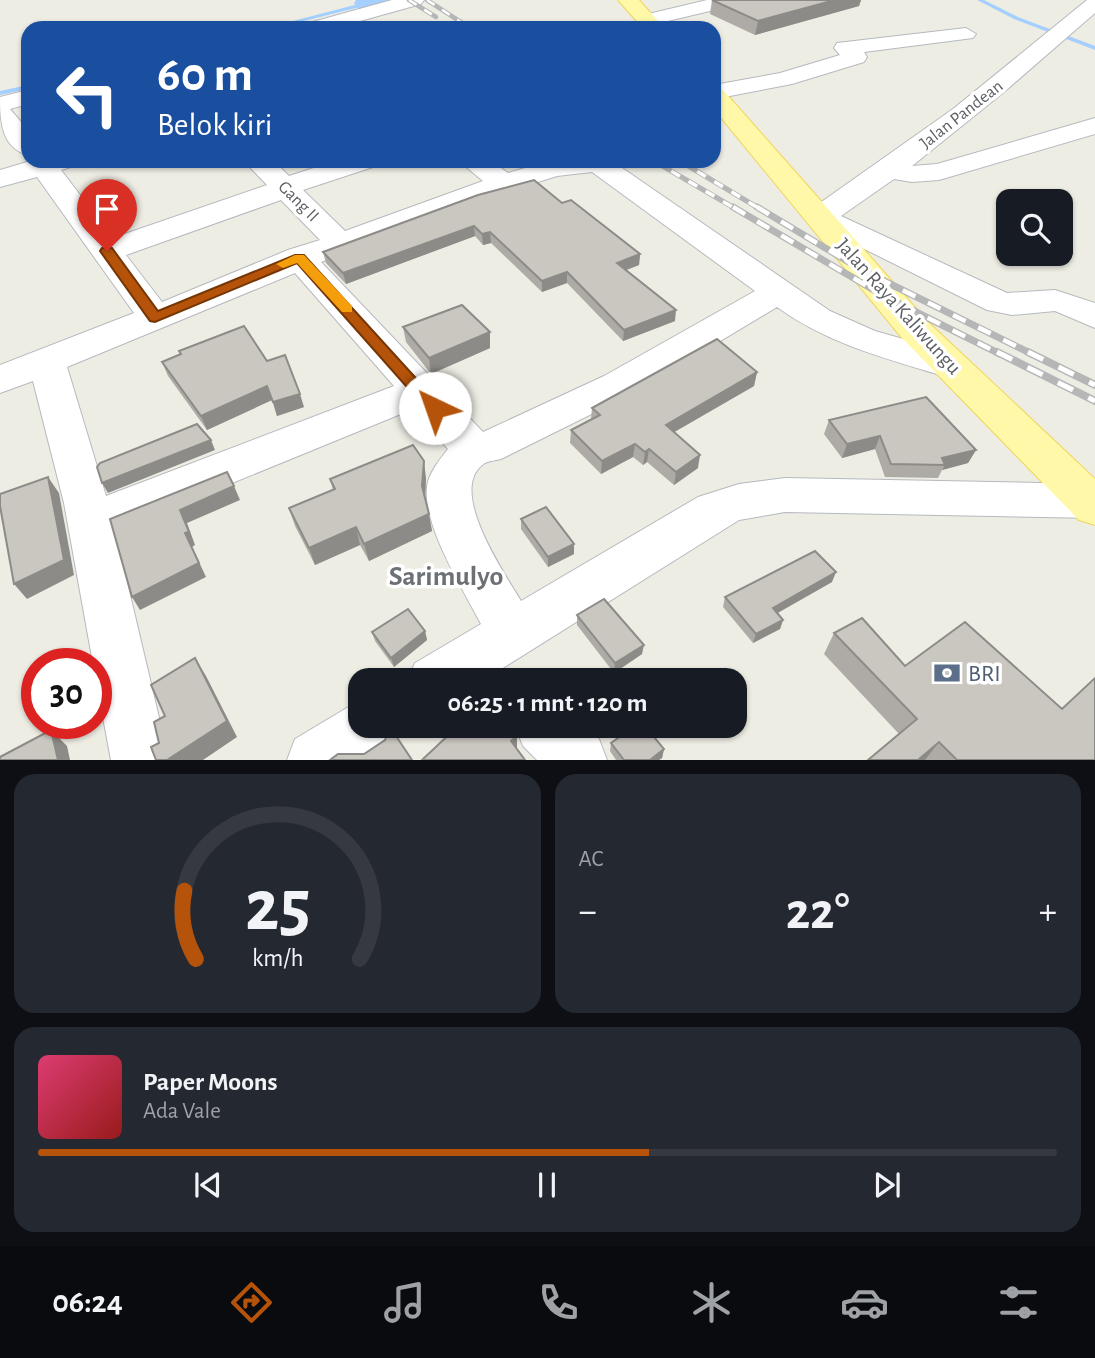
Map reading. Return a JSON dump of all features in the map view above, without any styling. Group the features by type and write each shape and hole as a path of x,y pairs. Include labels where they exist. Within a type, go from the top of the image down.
{"main road":[{"path":"628,0 648,21"},
{"name":"Jalan Raya Kaliwungu","path":"721,101 822,218 877,287 950,365 1092,505"}],"street":[{"path":"338,21 414,0"},
{"path":"661,21 732,0"},
{"name":"Jalan Pandean","path":"822,218 892,170 1093,7"},
{"path":"721,92 784,79 856,57 843,49 846,47 965,34"},
{"path":"0,104 21,99"},
{"path":"0,112 21,135"},
{"path":"892,170 912,174 939,172 1095,127"},
{"path":"0,179 24,168"},
{"path":"49,168 155,317"},
{"name":"Gang II","path":"266,168 339,242"},
{"path":"107,251 343,168"},
{"path":"483,168 505,184"},
{"path":"0,380 299,257 505,184 558,168"},
{"path":"606,168 777,292 845,333 950,365"},
{"path":"822,218 999,303 1024,306 1049,300 1060,301 1095,317"},
{"path":"299,257 466,442 486,448 618,385 777,292"},
{"path":"47,362 89,522 140,760"},
{"path":"89,522 420,391"},
{"path":"475,446 449,484 449,498 458,528 477,662 714,510 739,502 785,495 1092,505"},
{"path":"316,760 348,738"},
{"path":"555,738 578,760"}],"building":[{"path":"712,0 835,0 758,21"},
{"path":"534,180 562,203 571,200 640,254 617,263 676,310 624,330 567,272 542,281 490,232 482,234 474,226 343,273 323,252 478,195"},
{"path":"462,305 490,332 429,358 403,327"},
{"path":"244,326 267,361 285,355 300,394 273,402 267,386 201,416 162,362 181,354 179,351"},
{"path":"717,339 757,372 666,425 700,455 676,472 649,449 645,452 635,444 602,461 571,430 600,415 592,408"},
{"path":"926,397 976,450 942,458 945,465 891,464 880,436 847,444 829,420"},
{"path":"197,424 211,440 102,483 97,467 100,463"},
{"path":"413,445 424,461 422,486 429,514 364,544 356,527 309,548 289,508 335,489 330,479"},
{"path":"227,472 234,486 180,510 189,532 185,533 199,563 132,597 110,519"},
{"path":"48,477 64,560 14,584 0,494"},
{"path":"546,507 574,544 548,557 521,519"},
{"path":"815,551 836,572 773,608 783,620 756,634 725,597"},
{"path":"604,599 644,645 615,663 577,615"},
{"path":"408,609 425,631 391,658 372,632"},
{"path":"862,618 905,666 965,622 1062,709 1095,678 1095,760 957,760 939,742 918,760 868,760 917,719 834,633"},
{"path":"195,658 227,721 167,760 156,760 151,747 159,743 154,722 165,716 151,685"},
{"path":"397,738 412,760 330,760 338,754 364,754 385,740"},
{"path":"445,738 515,738 511,741 525,760 422,760"},
{"path":"618,738 655,738 664,749 650,760 624,760 611,743"},
{"path":"34,739 53,739 58,760 0,760 0,757"}],"waterway":[{"path":"980,0 1016,18 1095,48"},
{"path":"370,3 375,2"},
{"path":"297,21 370,3"},
{"path":"0,93 21,88"}],"railway":[{"path":"409,0 436,17"},
{"path":"427,0 459,21"},
{"path":"666,168 736,209"},
{"path":"692,168 760,209"},
{"path":"733,207 884,296 1000,354"},
{"path":"757,207 862,270 1032,354"},
{"path":"997,352 1095,401"},
{"path":"1028,352 1095,385"}],"slow traffic":[{"path":"283,264 299,257 347,309"}],"place":[{"name":"BRI","path":"947,673"}],"district":[{"name":"Sarimulyo","path":"446,575"}],"route":[{"path":"107,251 155,317 299,257 435,408"}]}
